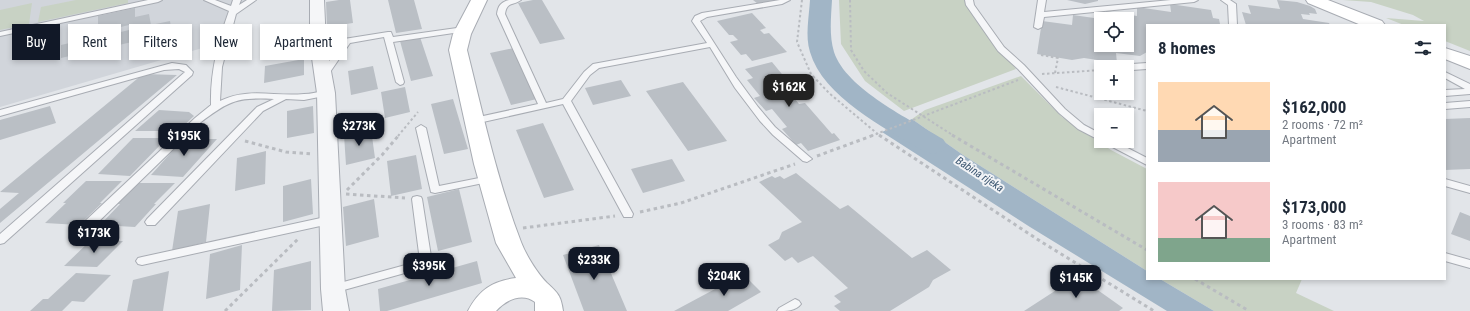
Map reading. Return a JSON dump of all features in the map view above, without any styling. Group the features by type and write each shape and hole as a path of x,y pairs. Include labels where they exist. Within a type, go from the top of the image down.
{"main road":[{"path":"480,0 464,29 458,50 489,179 507,237 511,266 506,281 483,305"},
{"path":"1314,0 1374,24"},
{"path":"1446,53 1470,63"},
{"path":"507,237 526,273 544,300"},
{"path":"483,305 507,289 518,287 529,287 544,300"}],"street":[{"path":"317,0 318,44 324,85 328,154 322,222 336,311"}],"lane":[{"path":"0,34 158,0"},
{"path":"208,0 232,12"},
{"path":"216,106 214,93 223,42 237,0"},
{"path":"232,12 252,0"},
{"path":"517,0 506,3 501,9 501,14 543,106"},
{"path":"739,0 747,8"},
{"path":"786,0 782,2 705,15 698,18 696,21 750,102 773,130 807,160"},
{"path":"969,0 970,4 1000,49 1032,78 1062,111 1081,127 1094,134"},
{"path":"1038,27 1042,0"},
{"path":"1040,15 1194,0"},
{"path":"1226,0 1232,4 1233,24"},
{"path":"389,40 464,29"},
{"path":"88,226 198,120 216,106 230,99 249,96 304,97 324,85 347,41 388,34 400,82"},
{"path":"474,121 566,101 588,71 596,66 712,44"},
{"path":"0,114 160,68 175,66 182,67 189,72 188,75 0,240"},
{"path":"1134,67 1146,66"},
{"path":"1446,76 1470,88"},
{"path":"1446,93 1470,91"},
{"path":"152,222 260,109 284,97"},
{"path":"566,101 628,214"},
{"path":"1446,106 1470,104"},
{"path":"421,128 435,190 489,179"},
{"path":"1120,148 1146,161"},
{"path":"1446,182 1470,190"},
{"path":"333,290 426,263 417,199"},
{"path":"142,261 322,222"},
{"path":"1446,257 1470,264"},
{"path":"783,311 795,304"}],"path":[{"path":"802,0 797,42 811,74 829,93 878,134 1040,241 1154,311"},
{"path":"850,0 851,50 864,71 887,93 921,116 1146,249"},
{"path":"1041,55 1058,58 1055,73"},
{"path":"507,237 567,221 628,214 681,203 807,160 878,134 921,116 1032,78 1055,73 1094,70"},
{"path":"1032,78 1146,111"},
{"path":"417,199 344,193 382,156 418,112"},
{"path":"232,138 276,150 301,154 328,154"},
{"path":"225,311 322,222"},
{"path":"1197,280 1249,311"}],"shaded area":[{"path":"0,0 251,0 232,13 229,24 200,24 200,49 192,51 192,24 129,24 129,60 161,60 0,107"}],"green space":[{"path":"76,0 128,0 128,3 38,22 41,7"},
{"path":"839,0 965,0 970,10 1016,69 904,111 865,81 841,44"},
{"path":"1343,0 1470,0 1470,51 1446,41 1446,24 1401,24 1386,18 1424,21 1413,15 1371,2"},
{"path":"32,3 29,24 12,24 12,28 0,30 0,10"},
{"path":"1021,76 1062,117 1094,139 1094,148 1108,148 1146,168 1146,270 963,155 912,119 925,110"},
{"path":"1162,280 1302,280 1296,293 1334,311 1214,311"}],"water":[{"path":"912,119 963,155 1146,270 1146,280 1162,280 1214,311 1167,311 1030,227 882,132"}],"building":[{"path":"350,0 353,23 327,24 326,2"},
{"path":"388,0 414,0 422,29 396,33"},
{"path":"542,0 565,39 540,44 518,3"},
{"path":"753,0 775,0 775,1 758,4"},
{"path":"1067,0 1098,0 1098,1 1085,4"},
{"path":"1277,0 1297,2 1315,9 1317,14 1301,14 1303,19 1330,24 1246,24 1242,12 1251,14 1248,5 1280,9"},
{"path":"1170,4 1211,10 1213,18 1219,19 1220,24 1146,24 1146,53 1140,56 1116,53 1117,60 1084,58 1072,60 1037,54 1042,21 1072,25 1073,15 1094,18 1094,52 1134,52 1134,16 1137,16 1137,7 1171,12"},
{"path":"135,8 135,17 149,14 151,24 129,24 121,27 121,24 98,24 98,16"},
{"path":"752,13 766,28 760,30 764,34 769,33 787,52 752,61 746,54 741,55 730,42 738,40 733,35 729,35 717,21"},
{"path":"170,21 170,24 156,24"},
{"path":"129,30 129,43 121,44 121,32"},
{"path":"420,37 433,76 411,81 400,41"},
{"path":"68,43 68,56 61,58 61,45"},
{"path":"514,48 537,99 511,105 490,53"},
{"path":"304,60 304,75 264,83 265,66"},
{"path":"772,62 786,79 780,81 799,104 805,103 832,134 834,133 840,140 808,151 801,143 796,145 782,129 787,127 772,109 766,111 754,98 760,96 747,80 753,78 745,69"},
{"path":"373,66 378,89 351,95 348,71"},
{"path":"143,74 177,75 0,223 0,209 19,193 0,192"},
{"path":"621,80 631,96 593,105 585,88"},
{"path":"683,82 727,141 688,151 646,91"},
{"path":"405,87 410,112 385,118 381,92"},
{"path":"453,99 468,149 444,154 431,104"},
{"path":"50,106 56,123 0,140 0,120"},
{"path":"313,106 314,133 287,138 287,111"},
{"path":"159,110 189,112 194,116 178,131 135,131"},
{"path":"1470,118 1470,169 1446,170 1446,119"},
{"path":"543,123 574,190 544,198 516,130"},
{"path":"371,129 375,158 346,165 344,135"},
{"path":"133,138 167,138 130,176 98,174"},
{"path":"183,139 217,139 183,177 151,175"},
{"path":"266,151 265,184 235,191 237,158"},
{"path":"416,155 422,189 391,196 387,161"},
{"path":"672,159 685,181 643,193 631,169"},
{"path":"796,173 840,209 848,205 912,258 927,250 951,270 933,280 929,287 890,311 840,311 834,306 841,302 834,296 848,288 813,256 798,263 792,257 785,261 768,245 779,239 782,232 802,222 759,182 772,176 775,178 780,176 784,179"},
{"path":"311,179 313,214 283,222 283,186"},
{"path":"86,181 122,181 79,225 45,223 66,203 63,203"},
{"path":"138,183 175,183 154,204 156,204 135,227 100,225 120,204 117,204"},
{"path":"459,189 472,242 438,251 427,197"},
{"path":"374,199 379,237 346,246 343,207"},
{"path":"210,204 206,242 172,251 178,211"},
{"path":"1460,212 1470,216 1470,241 1451,234"},
{"path":"91,240 123,241 97,267 64,266"},
{"path":"242,245 240,290 206,299 210,254"},
{"path":"599,245 627,311 584,311 563,255"},
{"path":"311,261 311,310 272,311 274,270"},
{"path":"477,261 482,283 387,311 380,311 378,289"},
{"path":"169,271 163,311 127,311 133,280"},
{"path":"76,273 111,275 84,302 72,301 62,311 30,311 43,299 48,299"},
{"path":"743,274 761,292 728,311 674,311"},
{"path":"1078,276 1123,308 1119,311 1024,311"}],"waterway":[{"name":"Babina rijeka","path":"821,0 820,39 822,52 828,66 839,80 853,93 886,117 933,145"}]}
